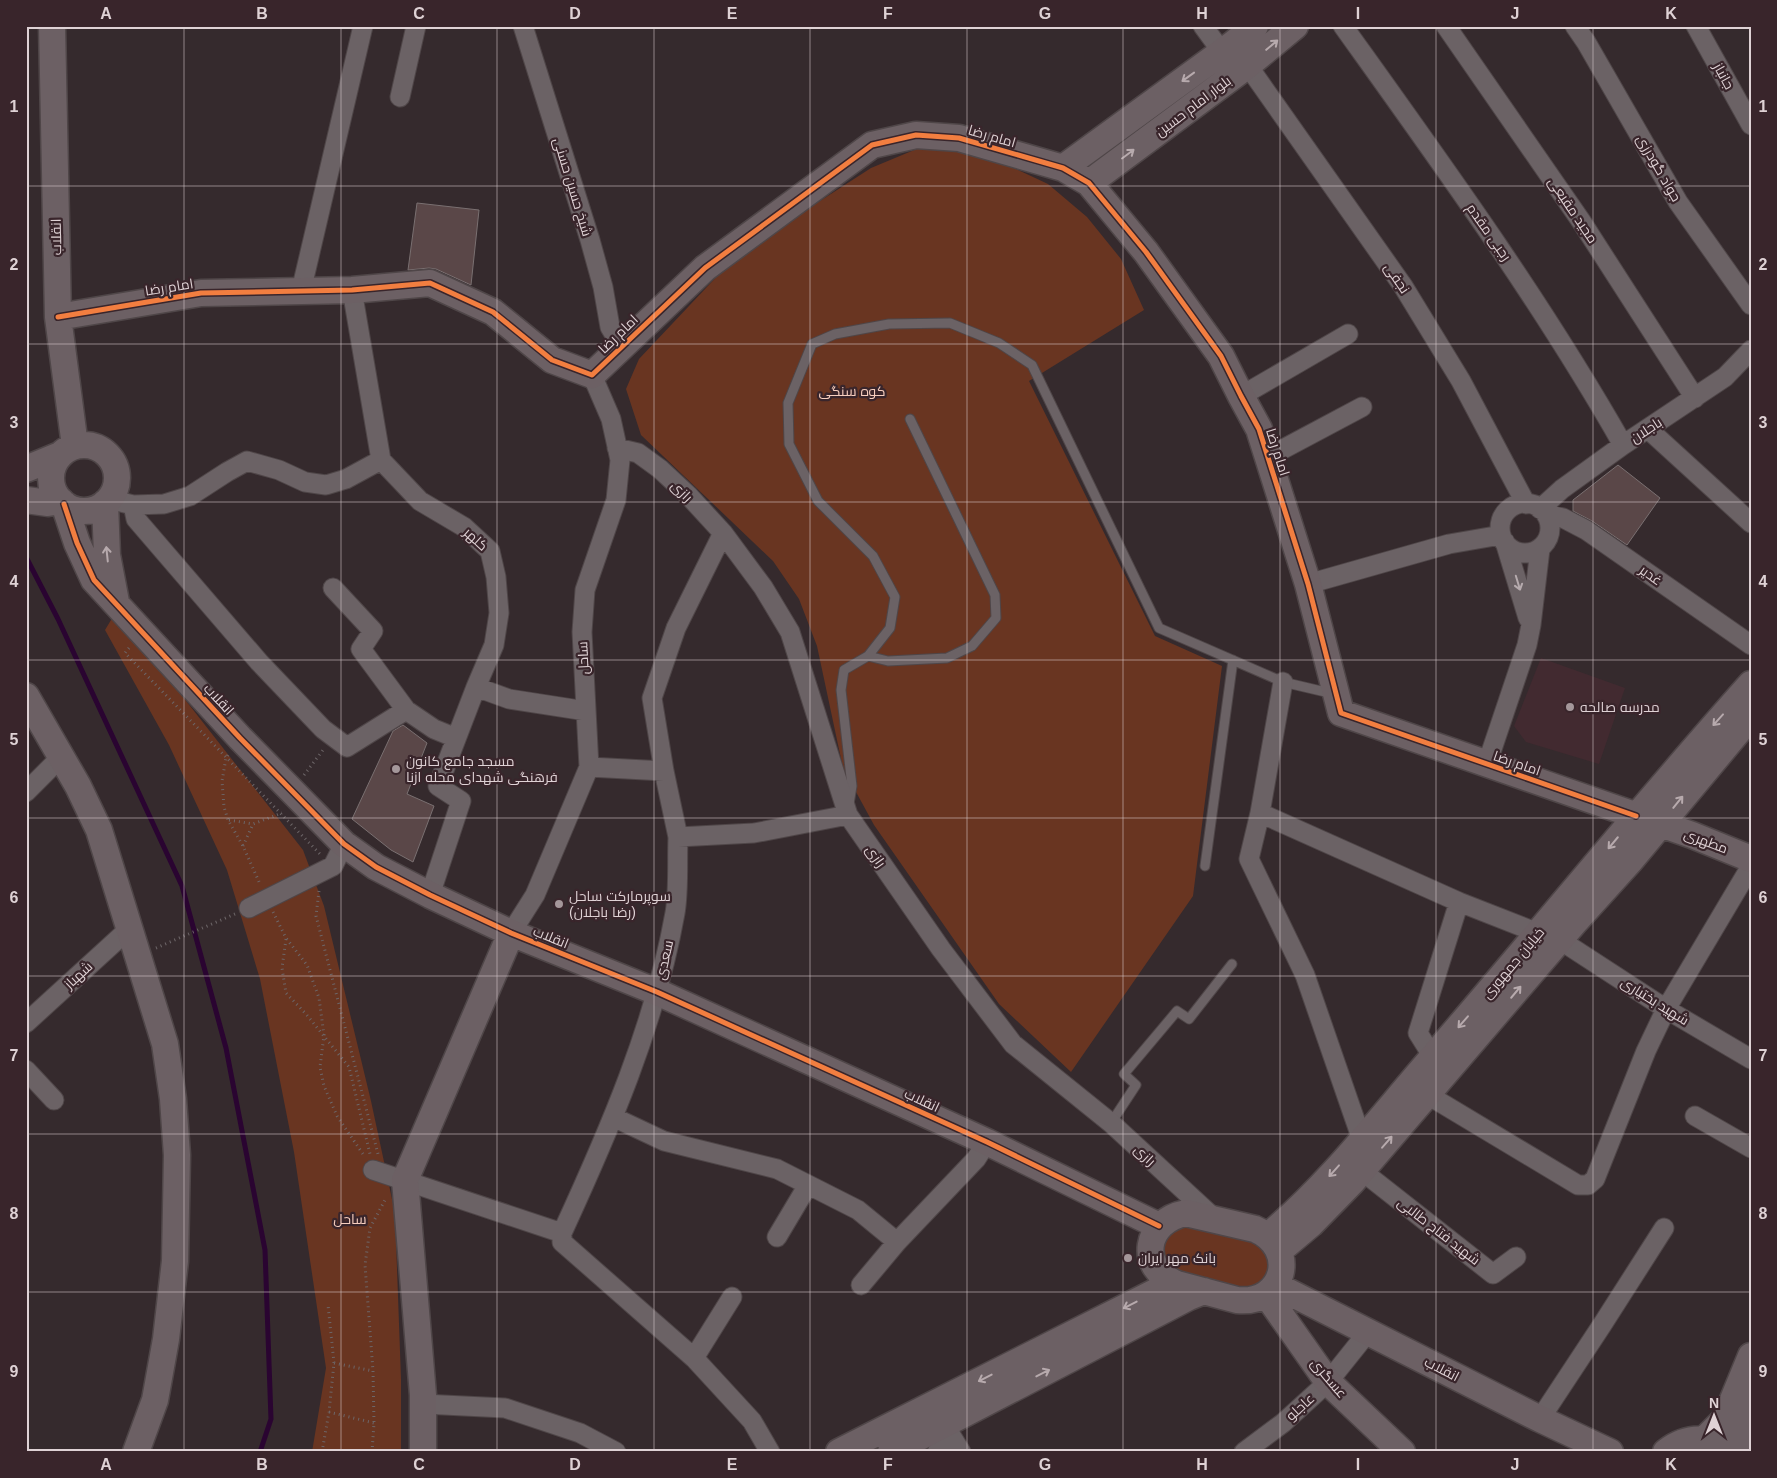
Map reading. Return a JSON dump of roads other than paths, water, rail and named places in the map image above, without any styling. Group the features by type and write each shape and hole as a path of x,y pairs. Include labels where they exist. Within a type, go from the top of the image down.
{"street":[{"name":"انقلاب","path":"51,458 58,317 52,26"},
{"path":"301,291 363,26"},
{"path":"400,97 416,26"},
{"name":"شیخ حسین حسنی","path":"523,26 590,240 603,288 610,327 622,347"},
{"name":"نجفی","path":"1204,26 1248,66 1403,286 1537,509"},
{"name":"بلوار امام حسین","path":"1063,168 1255,26"},
{"name":"بلوار امام حسین","path":"1089,183 1248,66 1295,26"},
{"name":"رجبی مقدم","path":"1343,26 1435,154 1524,283 1623,445"},
{"name":"مجید مقیعی","path":"1446,26 1581,221 1694,398"},
{"name":"جواد گودرزی","path":"1575,26 1678,202 1751,306"},
{"name":"جانباز","path":"1696,26 1751,125"},
{"name":"امام رضا","path":"58,317 201,293 352,290 430,283 493,312 552,360 592,375 705,268 872,146 916,135 959,138 1063,168 1089,183 1146,252 1222,356 1259,430 1308,584 1341,713 1660,824"},
{"path":"116,602 107,554 116,502 116,470 104,452 95,447 85,445 51,458 53,468 51,483 54,493 50,502 85,511 116,502 164,504 190,496 247,461 279,470 305,482 326,485 346,479 382,460 352,290"},
{"path":"1242,396 1348,334"},
{"name":"باجلان","path":"1537,509 1623,445 1747,363"},
{"name":"ساحل","path":"511,933 535,895 590,767 582,632 585,590 616,500 620,460 612,419 592,375"},
{"path":"1268,457 1362,407"},
{"path":"1648,429 1751,523"},
{"name":"رازی","path":"617,448 638,453 660,468 723,533 763,587 790,632 848,814 941,949 1013,1044 1111,1123 1214,1219"},
{"name":"کلهر","path":"382,460 420,501 464,527 490,551 496,577 499,613 494,645 438,786 460,801 430,895"},
{"name":"انقلاب","path":"50,502 77,543 94,580 240,738 344,844 376,867 511,933 657,992 987,1142 1159,1226"},
{"path":"116,502 136,519 259,662 323,729 347,748 406,710"},
{"path":"1308,584 1449,544 1503,539 1517,552 1532,552 1540,549 1545,544 1550,529 1537,509 1511,508 1505,513 1500,528 1503,539 1530,625"},
{"name":"غدیر","path":"1537,509 1563,518 1586,530 1751,645"},
{"name":"سعدی","path":"562,1233 613,1117 657,992 675,911 678,838 664,771 652,698 676,628 723,533"},
{"path":"1486,764 1526,645 1540,549"},
{"path":"333,588 373,631 361,648 406,710 434,729 456,738"},
{"path":"1283,682 1260,814 1249,859 1305,975 1362,1140"},
{"name":"خیابان جمهوری","path":"1274,1244 1311,1224 1362,1171 1428,1095 1549,936 1636,816 1751,684"},
{"path":"476,687 509,700 586,711"},
{"path":"26,696 78,786 99,830 165,1044 173,1099 177,1155 175,1261 166,1340 155,1400 136,1452"},
{"name":"خیابان جمهوری","path":"1274,1244 1301,1208 1433,1057 1660,824 1751,716"},
{"path":"26,792 61,757"},
{"path":"590,767 664,771"},
{"path":"678,838 754,833 848,814"},
{"name":"شهید بختیاری","path":"1260,814 1459,902 1549,936 1666,1009 1751,1059"},
{"name":"مطهری","path":"1660,824 1751,859"},
{"path":"249,908 332,866 344,844"},
{"path":"1428,1095 1578,1185 1588,1185 1596,1179 1646,1051 1666,1009 1751,866"},
{"path":"1433,1057 1418,1033 1459,902"},
{"name":"شهباز","path":"26,1023 130,928"},
{"path":"423,1452 423,1404 389,1175 511,933"},
{"path":"26,1070 54,1100"},
{"path":"1694,1116 1751,1148"},
{"path":"613,1117 664,1141 777,1169 858,1210 897,1242"},
{"path":"861,1285 897,1242 976,1160 987,1142"},
{"name":"شهید فتاح طالبی","path":"1362,1171 1493,1274 1516,1257"},
{"path":"389,1175 562,1233 562,1242 694,1358 752,1421 770,1452"},
{"path":"777,1237 808,1185"},
{"path":"1186,1213 1214,1219 1255,1229 1274,1244 1282,1268 1279,1278 1271,1290 1257,1299 1247,1301 1173,1283 1160,1274 1154,1266 1151,1256 1153,1235 1159,1226 1176,1215 1186,1213"},
{"path":"1540,1419 1664,1228"},
{"path":"839,1452 1173,1283"},
{"name":"انقلاب","path":"1271,1290 1368,1332 1540,1419 1610,1452"},
{"name":"عسگری","path":"1271,1290 1328,1382 1402,1452"},
{"path":"937,1452 954,1439 1189,1297 1204,1291"},
{"path":"694,1358 732,1297"},
{"name":"عاجلو","path":"1244,1452 1283,1423 1328,1382 1368,1332"},
{"path":"1705,1439 1725,1419 1751,1356"},
{"path":"423,1404 505,1408 580,1434 616,1452"},
{"path":"1666,1452 1673,1446 1688,1440 1705,1439 1722,1444 1737,1452 1744,1420 1751,1404"},
{"path":"891,1452 954,1439"}],"lane":[{"path":"848,814 852,786 841,690 844,670 868,656 890,628 895,597 873,556 818,501 789,444 788,403 812,344 835,334 889,324 950,323 999,343 1032,364 1159,628 1283,682 1336,695"},
{"path":"868,656 888,661 947,658 972,646 996,618 995,595 910,419"},
{"path":"1205,866 1232,660"},
{"path":"1111,1123 1136,1085 1124,1074 1177,1011 1189,1018 1232,964"}],"waterway":[{"path":"26,557 58,619 182,886 226,1048 265,1250 271,1419 260,1452"}],"place":[{"name":"مدرسه صالحه","path":"1570,707"},
{"name":"مسجد جامع کانون فرهنگی شهدای محله ازنا","path":"396,769"},
{"name":"سوپرمارکت ساحل (رضا باجلان)","path":"559,904"},
{"name":"بانک مهر ایران","path":"1128,1258"}],"park label":[{"name":"کوه سنگی","path":"852,391"}]}
